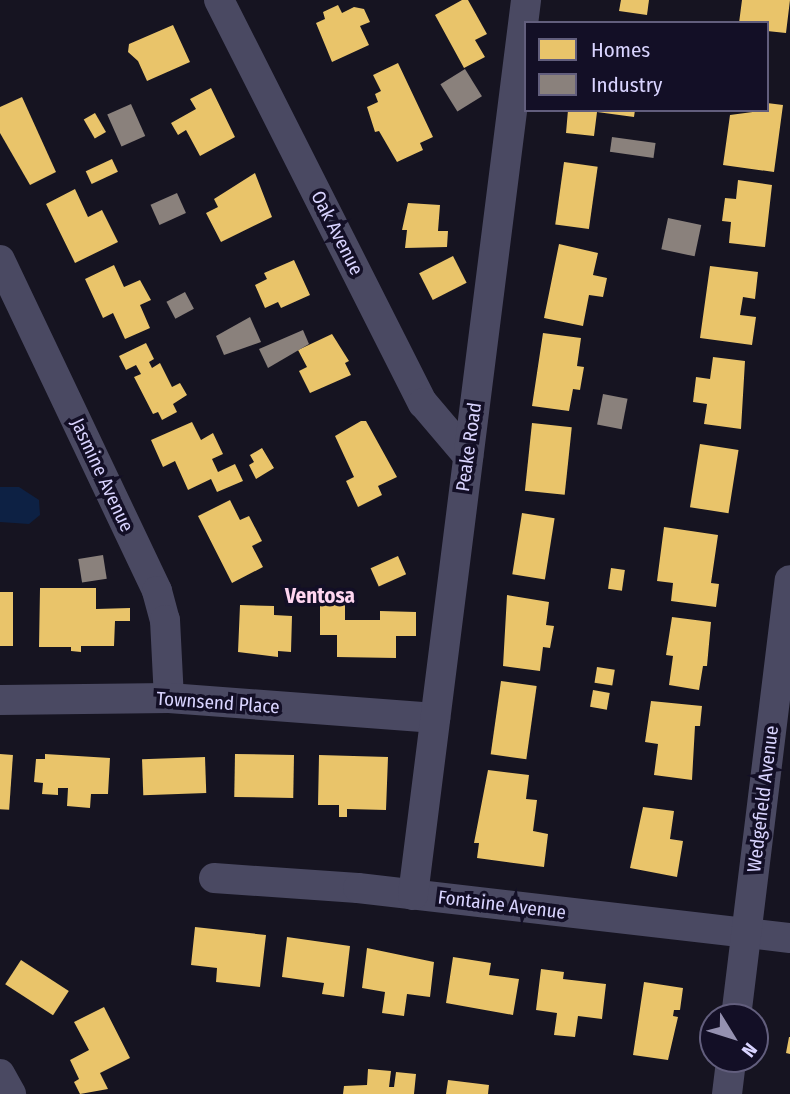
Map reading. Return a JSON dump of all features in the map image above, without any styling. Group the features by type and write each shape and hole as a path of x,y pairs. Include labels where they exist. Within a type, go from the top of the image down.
{"street":[{"name":"Oak Avenue","path":"219,0 423,402 468,456"},
{"name":"Peake Road","path":"413,895 526,0"},
{"name":"Jasmine Avenue","path":"0,260 157,591 165,620 169,698"},
{"name":"Wedgefield Avenue","path":"738,1003 790,580"},
{"name":"Townsend Place","path":"0,700 169,698 435,718"},
{"name":"Fontaine Avenue","path":"214,878 413,895 790,938"},
{"path":"727,1094 729,1073"},
{"path":"0,1074 11,1094"}],"water":[{"path":"0,487 19,487 39,500 40,515 29,524 0,522"}],"building: Homes":[{"path":"462,0 468,0 487,34 475,40 485,57 464,68 435,15"},
{"path":"621,0 649,0 647,15 619,11"},
{"path":"742,0 790,0 786,33 769,31 769,21 739,21"},
{"path":"338,5 342,13 354,7 364,9 370,22 360,26 369,45 332,62 316,23 325,19 323,12"},
{"path":"173,25 190,62 147,81 138,61 128,52 129,44"},
{"path":"398,63 433,137 420,143 423,150 397,162 379,131 375,132 367,107 378,102 375,94 381,91 373,75"},
{"path":"211,88 235,137 200,156 186,130 178,135 171,123 196,109 190,99"},
{"path":"22,97 56,172 30,185 0,133 0,107"},
{"path":"769,103 783,105 774,172 723,165 730,115 769,112"},
{"path":"568,112 597,112 594,136 566,133"},
{"path":"597,112 635,112 634,117"},
{"path":"95,113 106,132 95,139 84,120"},
{"path":"112,159 118,172 92,184 86,171"},
{"path":"564,162 598,167 589,229 555,224"},
{"path":"255,173 272,217 221,242 206,213 218,207 214,199"},
{"path":"738,180 772,185 765,247 729,243 731,222 722,221 725,198 736,199"},
{"path":"75,189 88,217 102,210 118,242 75,263 46,204"},
{"path":"408,203 440,205 438,231 448,231 447,247 405,248 407,230 402,230"},
{"path":"559,244 598,253 593,275 607,278 603,297 589,295 583,326 544,318"},
{"path":"453,256 467,283 433,300 419,273"},
{"path":"294,260 310,295 281,308 278,302 265,308 255,285 267,279 264,273"},
{"path":"114,265 124,287 140,280 151,300 140,305 150,328 125,339 113,313 103,318 85,279"},
{"path":"710,266 758,272 755,299 743,297 740,315 756,317 752,345 700,338"},
{"path":"543,333 581,338 577,366 584,367 580,390 573,389 569,411 532,406"},
{"path":"332,334 349,361 345,363 351,375 310,393 299,371 307,367 298,350"},
{"path":"146,343 154,359 149,362 152,368 160,363 172,387 180,383 187,395 173,404 177,412 162,420 158,412 153,414 134,377 141,374 136,365 126,370 119,356"},
{"path":"713,357 745,361 741,429 704,424 707,404 693,402 696,377 710,379"},
{"path":"361,421 366,421 397,477 378,486 382,495 358,507 346,481 354,477 335,436"},
{"path":"192,422 201,440 213,433 223,454 212,459 218,472 235,464 243,481 217,492 211,479 188,490 175,461 163,467 151,440"},
{"path":"532,423 572,427 565,495 525,491"},
{"path":"700,444 739,450 729,513 690,507"},
{"path":"262,448 274,468 256,479 249,465 254,462 250,455"},
{"path":"230,500 240,520 249,516 262,541 252,546 263,567 232,583 198,516"},
{"path":"522,513 555,518 545,579 512,574"},
{"path":"664,527 718,535 711,583 719,584 716,607 671,601 673,583 657,581"},
{"path":"398,556 406,574 379,586 371,568"},
{"path":"611,568 625,570 622,591 608,589"},
{"path":"40,588 96,588 96,609 130,608 130,621 115,621 114,646 81,646 81,652 71,651 71,647 39,647"},
{"path":"0,592 13,592 13,646 0,646"},
{"path":"507,595 549,602 546,625 554,626 550,648 543,647 540,671 503,666"},
{"path":"320,600 345,600 345,620 380,620 380,611 416,612 416,636 396,636 396,658 337,657 337,635 320,635"},
{"path":"240,605 274,606 274,615 292,616 291,652 278,651 278,657 238,652"},
{"path":"672,617 711,622 707,666 703,666 699,690 669,685 673,656 666,655"},
{"path":"597,667 615,670 612,686 594,683"},
{"path":"501,681 537,686 526,759 491,754"},
{"path":"593,690 610,693 607,710 590,707"},
{"path":"651,701 702,706 700,726 695,726 692,780 654,775 658,744 645,742"},
{"path":"0,754 13,755 9,810 0,809"},
{"path":"45,754 110,758 108,794 91,794 90,808 67,806 68,788 58,788 58,795 42,794 43,783 34,782 36,759 45,759"},
{"path":"235,754 294,755 293,798 234,797"},
{"path":"319,755 388,757 386,810 347,809 347,817 339,817 339,805 318,805"},
{"path":"205,757 206,793 143,795 142,759"},
{"path":"488,770 529,775 526,799 537,800 533,831 548,834 544,867 477,858 479,843 474,843"},
{"path":"643,807 674,811 670,839 683,841 677,877 630,868"},
{"path":"195,927 266,935 260,987 216,982 217,968 191,965"},
{"path":"287,937 350,946 344,997 322,994 324,983 282,977"},
{"path":"367,948 434,962 430,997 407,994 404,1016 382,1013 385,992 362,988"},
{"path":"453,957 491,963 489,975 519,979 513,1015 446,1003"},
{"path":"21,960 69,991 53,1015 5,984"},
{"path":"541,969 564,972 563,979 606,984 602,1019 578,1016 575,1037 554,1035 557,1013 536,1010"},
{"path":"644,982 683,988 680,1010 674,1010 673,1016 678,1017 668,1060 633,1055"},
{"path":"104,1007 130,1058 100,1073 108,1089 80,1094 74,1082 79,1079 70,1060 89,1050 74,1022"},
{"path":"790,1037 790,1054 786,1053"},
{"path":"368,1069 391,1071 389,1087 394,1087 396,1072 416,1074 414,1094 343,1094 344,1086 367,1085"},
{"path":"448,1080 489,1085 488,1094 446,1094"}],"building: Industry":[{"path":"465,69 482,96 457,112 440,84"},
{"path":"131,104 145,136 121,147 107,115"},
{"path":"612,137 656,143 653,158 610,152"},
{"path":"177,193 186,213 159,225 151,205"},
{"path":"668,218 701,225 695,256 661,249"},
{"path":"185,292 194,309 175,319 166,302"},
{"path":"250,317 261,342 224,355 216,336"},
{"path":"303,330 309,344 268,368 259,349"},
{"path":"603,394 628,399 622,429 597,424"},
{"path":"103,555 107,579 82,583 78,559"}],"district":[{"name":"Ventosa","path":"320,596"}]}
